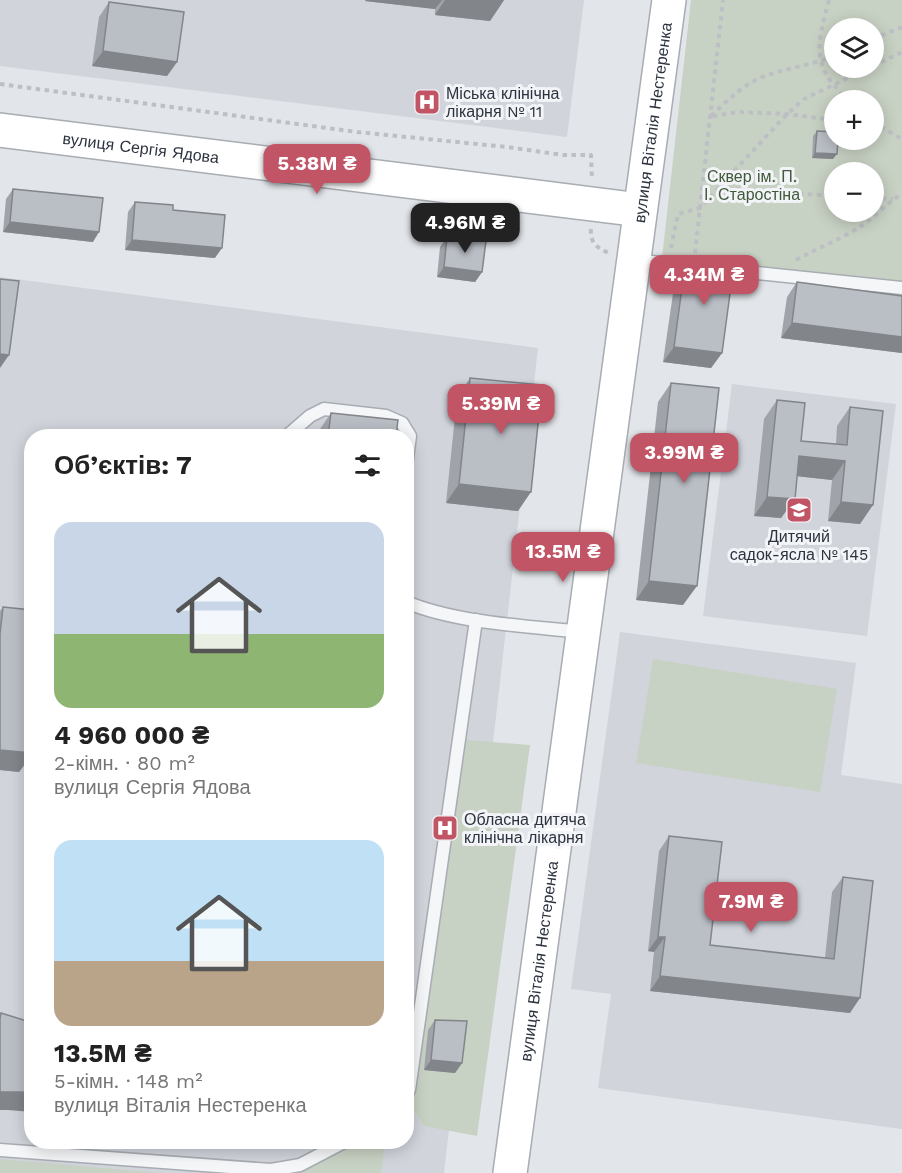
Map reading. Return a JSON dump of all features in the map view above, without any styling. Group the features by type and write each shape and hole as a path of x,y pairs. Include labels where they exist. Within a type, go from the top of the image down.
{"main road":[{"name":"вулиця Віталія Нестеренка","path":"510,1173 669,0"},
{"name":"вулиця Сергія Ядова","path":"0,130 640,210"}],"lane":[{"path":"633,260 902,288"},
{"path":"295,429 310,416 324,409 386,416 402,423 406,429"},
{"path":"414,605 476,620 582,632"},
{"path":"414,1055 476,620"},
{"path":"0,1150 271,1170 300,1165 331,1149"}],"path":[{"path":"694,266 723,0"},
{"path":"829,0 819,37 820,62 832,86 837,90"},
{"path":"884,34 902,27"},
{"path":"884,61 902,52"},
{"path":"710,117 737,92 759,78 824,60"},
{"path":"700,208 787,114 804,99 848,78"},
{"path":"0,84 357,132 563,155 591,154"},
{"path":"710,117 737,112 787,114 824,119"},
{"path":"884,129 902,139"},
{"path":"718,188 824,195"},
{"path":"772,274 821,246 842,238 866,223 902,194"},
{"path":"884,199 894,199"}],"shaded area":[{"name":"Міська клінічна лікарня № 11","path":"0,0 584,0 567,137 0,66"},
{"name":"Обласна дитяча клінічна лікарня","path":"0,277 538,348 444,1173 0,1173"},
{"name":"Дитячий садок-ясла № 145","path":"732,384 896,404 867,636 703,616"},
{"path":"620,632 856,663 841,775 902,784 902,1129 598,1088 611,994 571,989"}],"green space":[{"name":"Сквер ім. П. І. Старостіна","path":"691,0 902,0 902,283 662,258"},
{"path":"653,659 837,689 820,792 636,763"},
{"path":"466,740 530,745 477,1136 424,1126 414,1110 414,1015"},
{"path":"322,1149 384,1149 381,1173 289,1173"},
{"path":"0,1159 160,1173 0,1173"}],"building":[{"path":"109,2 184,12 177,62 103,51"},
{"path":"817,131 824,131 824,150 837,150 837,154 815,153"},
{"path":"13,189 103,198 99,232 10,222"},
{"path":"135,202 173,205 173,210 225,215 222,248 132,240"},
{"path":"447,237 486,241 482,272 444,267"},
{"path":"686,258 734,264 722,353 674,347"},
{"path":"0,279 19,281 9,355 0,354"},
{"path":"797,282 902,296 902,337 792,323"},
{"path":"470,378 542,385 531,492 459,484"},
{"path":"671,383 719,388 697,586 649,581"},
{"path":"777,400 805,403 801,441 847,445 850,407 883,411 873,505 841,502 845,461 799,456 795,499 767,497"},
{"path":"331,413 398,420 397,429 329,429"},
{"path":"3,607 24,609 24,752 0,750 0,634"},
{"path":"669,836 722,842 710,945 834,959 843,877 873,881 860,998 660,976 665,937 658,937"},
{"path":"1,1013 24,1020 24,1092 0,1092"},
{"path":"435,1020 467,1021 462,1063 431,1060"}],"place":[{"name":"Міська клінічна лікарня № 11","path":"427,102"},
{"name":"Дитячий садок-ясла № 145","path":"799,510"},
{"name":"Обласна дитяча клінічна лікарня","path":"445,828"}]}
